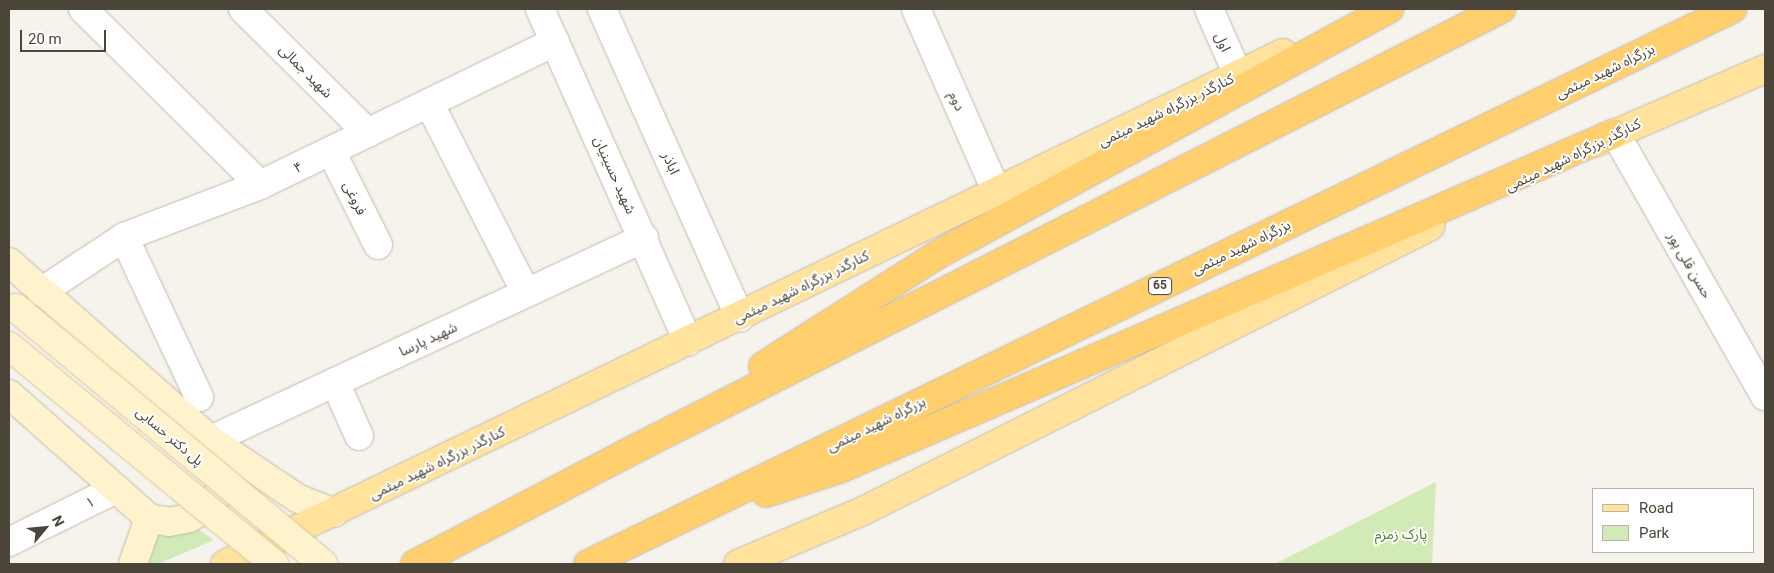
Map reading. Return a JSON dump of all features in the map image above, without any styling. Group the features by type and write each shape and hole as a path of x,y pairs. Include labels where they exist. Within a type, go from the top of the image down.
{"highway":[{"path":"625,454 937,256 1389,9"},
{"path":"415,564 625,454 1501,9"},
{"name":"بزرگراه شهید میثمی","path":"588,564 1732,9"},
{"path":"660,528 842,468 1615,133"}],"main road":[{"name":"کنارگذر بزرگراه شهید میثمی","path":"225,564 1376,9"},
{"name":"کنارگذر بزرگراه شهید میثمی","path":"738,564 863,511 1615,133 1765,69"},
{"path":"9,262 219,446 297,498 334,513"},
{"name":"پل دکتر حسابی","path":"13,304 324,564"},
{"path":"9,346 274,564"},
{"path":"9,394 149,518 169,522 189,518 206,508 220,492 227,473 219,446"},
{"path":"133,564 149,518"}],"street":[{"path":"83,9 260,185"},
{"name":"شهید جمالی","path":"243,9 368,133"},
{"name":"شهید حسینیان","path":"540,9 644,238 688,342"},
{"name":"اباذر","path":"602,9 740,317"},
{"name":"دوم","path":"916,9 997,193"},
{"name":"اول","path":"1209,9 1238,75"},
{"name":"۴","path":"41,292 124,237 260,185 555,42"},
{"path":"429,103 518,279"},
{"name":"حسن قلی پور","path":"1615,133 1765,396"},
{"name":"فروغی","path":"331,151 378,245"},
{"path":"124,237 199,397"},
{"name":"شهید پارسا","path":"219,446 335,382 644,238"},
{"path":"335,382 359,436"},
{"name":"۱","path":"9,542 116,489"}],"green space":[{"name":"پارک زمزم","path":"1436,482 1432,564 1275,564"},
{"path":"195,527 214,540 158,564 142,564 150,535 171,536"}]}
